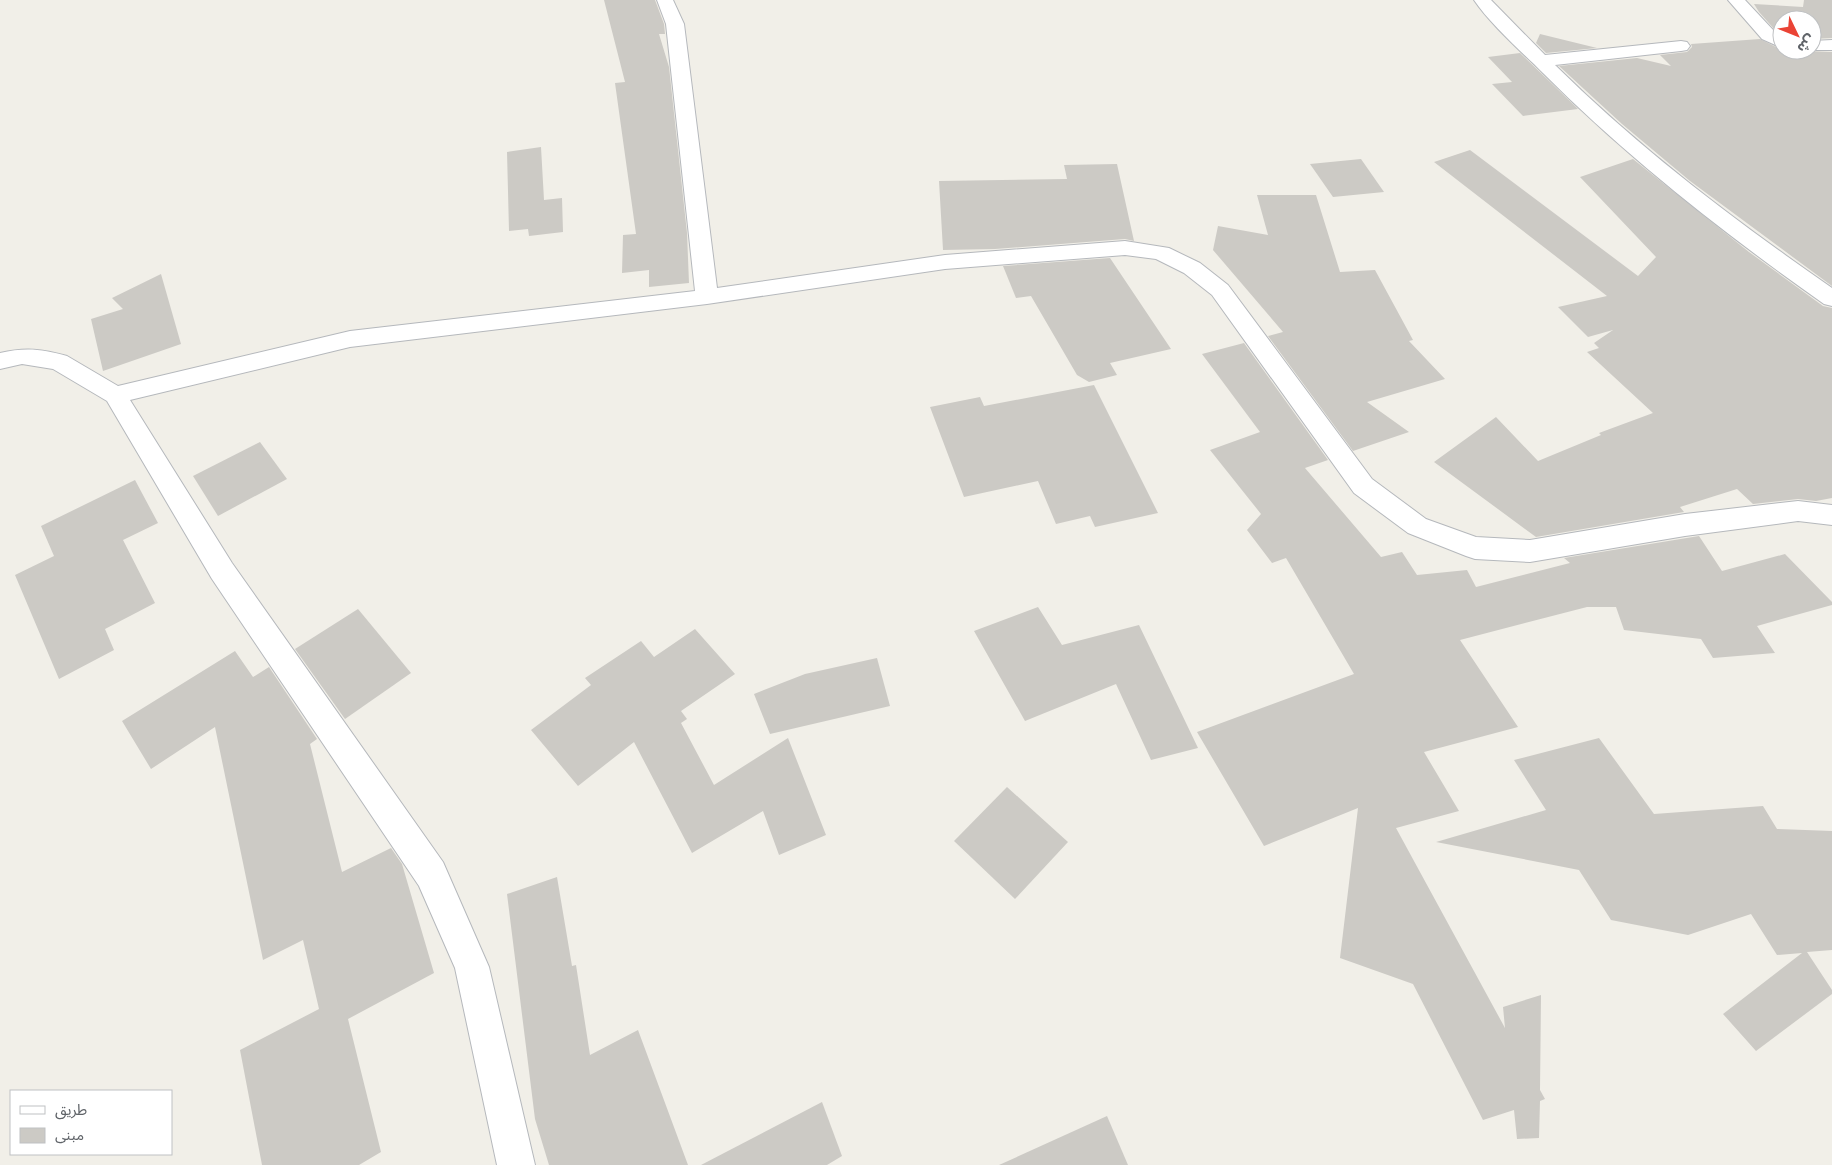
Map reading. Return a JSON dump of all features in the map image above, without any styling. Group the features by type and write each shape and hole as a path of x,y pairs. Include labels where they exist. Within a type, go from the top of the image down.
{"street":[{"path":"665,0 675,24 707,297"},
{"path":"1482,0 1540,61 1639,153 1741,236 1832,300"},
{"path":"1736,0 1772,37"},
{"path":"1540,61 1681,46"},
{"path":"115,395 350,338 707,297 945,262 1125,248 1162,253 1192,268 1220,290 1363,486 1417,526 1475,548 1530,551 1685,525 1798,511 1832,515"},
{"path":"0,361 22,356 60,362 115,395 222,571 431,874 472,967 516,1165"}],"building":[{"path":"604,0 655,0 664,24 665,34 659,34 669,67 687,233 689,283 649,287 649,270 622,273 623,235 636,234 615,83 625,82"},
{"path":"1804,0 1832,0 1832,38 1822,38 1822,10 1772,10 1772,27 1754,4 1803,7"},
{"path":"1540,34 1597,48 1546,53 1536,43"},
{"path":"1760,39 1772,45 1772,60 1822,60 1822,52 1832,52 1832,286 1690,181 1622,124 1559,66 1637,58 1671,66 1660,55 1687,52 1692,47 1691,44"},
{"path":"1520,53 1578,109 1523,116 1492,84 1512,82 1488,57"},
{"path":"541,147 544,200 562,198 563,232 529,236 528,229 509,231 507,152"},
{"path":"1470,150 1638,276 1656,257 1580,177 1633,159 1749,252 1823,306 1832,308 1832,498 1816,501 1798,499 1753,504 1737,489 1680,507 1684,512 1536,537 1434,462 1496,417 1538,461 1601,435 1599,433 1653,413 1587,352 1599,348 1594,343 1613,330 1588,337 1558,307 1607,296 1434,162"},
{"path":"1361,159 1384,192 1333,197 1310,164"},
{"path":"1117,164 1134,241 1125,239 995,249 943,250 939,181 1067,179 1064,165"},
{"path":"1257,195 1316,195 1340,272 1375,270 1413,340 1409,341 1445,379 1367,402 1409,432 1353,451 1268,336 1283,332 1213,250 1218,226 1268,235"},
{"path":"1110,258 1171,349 1110,363 1117,375 1089,382 1077,375 1031,296 1016,298 1003,266"},
{"path":"161,274 181,344 103,371 91,319 123,309 112,298"},
{"path":"1244,343 1328,460 1305,468 1381,557 1402,552 1417,575 1467,570 1476,587 1570,563 1564,558 1699,536 1722,571 1785,554 1832,602 1832,605 1757,626 1775,653 1713,658 1701,639 1624,630 1616,607 1587,607 1460,640 1518,727 1424,752 1459,811 1396,828 1505,1028 1503,1007 1541,995 1540,1090 1545,1099 1540,1101 1539,1138 1517,1139 1514,1110 1483,1120 1413,984 1340,958 1358,808 1264,846 1197,732 1354,674 1286,558 1272,563 1247,530 1261,514 1210,450 1260,432 1202,354"},
{"path":"1094,385 1158,513 1095,527 1090,516 1056,524 1038,481 964,497 930,407 980,397 984,406"},
{"path":"260,442 287,479 218,516 193,476"},
{"path":"135,480 158,523 123,540 155,603 105,629 114,650 59,679 15,575 54,556 41,526"},
{"path":"1038,607 1062,645 1139,625 1198,748 1151,760 1116,684 1025,721 974,631"},
{"path":"358,609 411,673 345,719 295,649"},
{"path":"695,629 735,674 681,711 687,719 681,723 714,785 788,738 826,835 779,855 763,811 692,853 634,742 578,786 531,730 591,685 585,678 641,641 654,657"},
{"path":"235,651 253,677 269,667 317,739 310,744 342,872 391,848 402,864 434,973 348,1019 381,1152 359,1165 262,1165 240,1050 319,1009 303,940 263,960 215,727 151,769 122,721"},
{"path":"877,658 890,706 770,734 754,694 805,674"},
{"path":"1599,738 1654,814 1763,806 1777,829 1832,831 1832,950 1807,952 1832,990 1832,994 1756,1051 1723,1014 1802,953 1777,955 1751,914 1688,935 1611,920 1579,870 1436,842 1546,810 1514,760"},
{"path":"1007,787 1068,842 1015,899 954,841"},
{"path":"557,877 572,966 576,965 590,1055 638,1030 688,1165 549,1165 535,1119 507,894"},
{"path":"822,1102 842,1156 827,1165 701,1165"},
{"path":"1107,1116 1128,1165 999,1165"}]}
